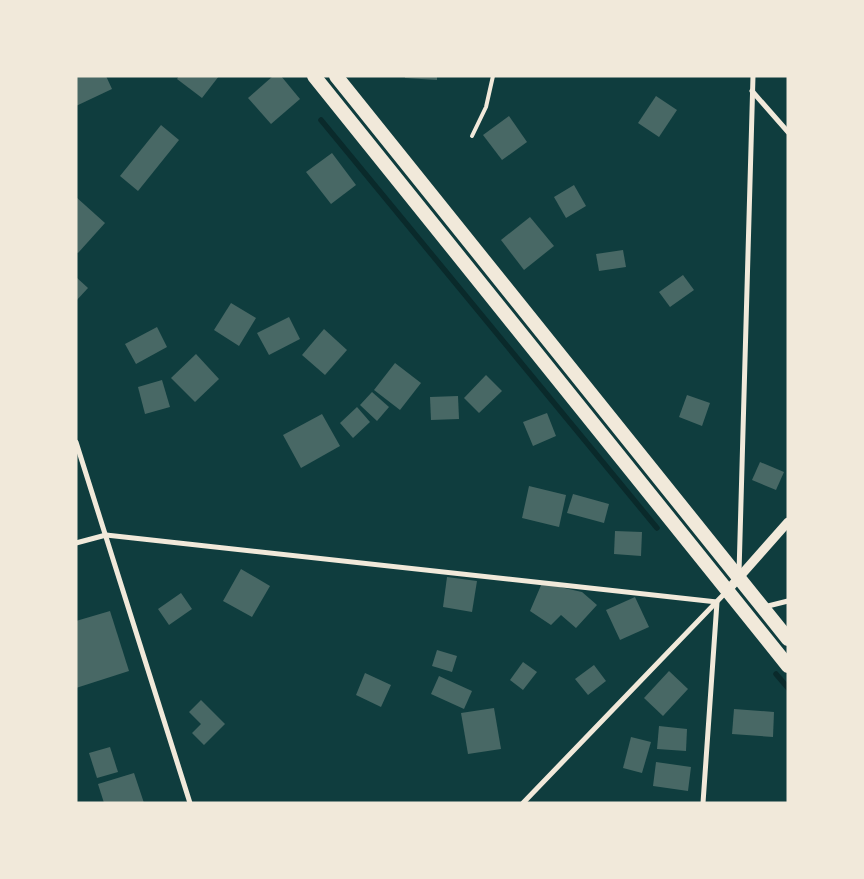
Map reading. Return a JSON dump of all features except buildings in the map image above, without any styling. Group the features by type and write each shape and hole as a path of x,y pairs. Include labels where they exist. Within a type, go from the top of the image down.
{"highway":[{"path":"314,76 788,666"},
{"path":"336,76 788,639"}],"street":[{"path":"739,578 753,76"},
{"path":"752,91 788,132"},
{"path":"76,442 190,803"},
{"path":"523,803 717,602 788,522"},
{"path":"76,543 106,535 717,602"},
{"path":"762,608 788,601"},
{"path":"703,803 717,602"}],"lane":[{"path":"472,136 486,107 493,76"}],"waterway":[{"path":"321,120 657,528"},
{"path":"776,674 788,688"}]}
